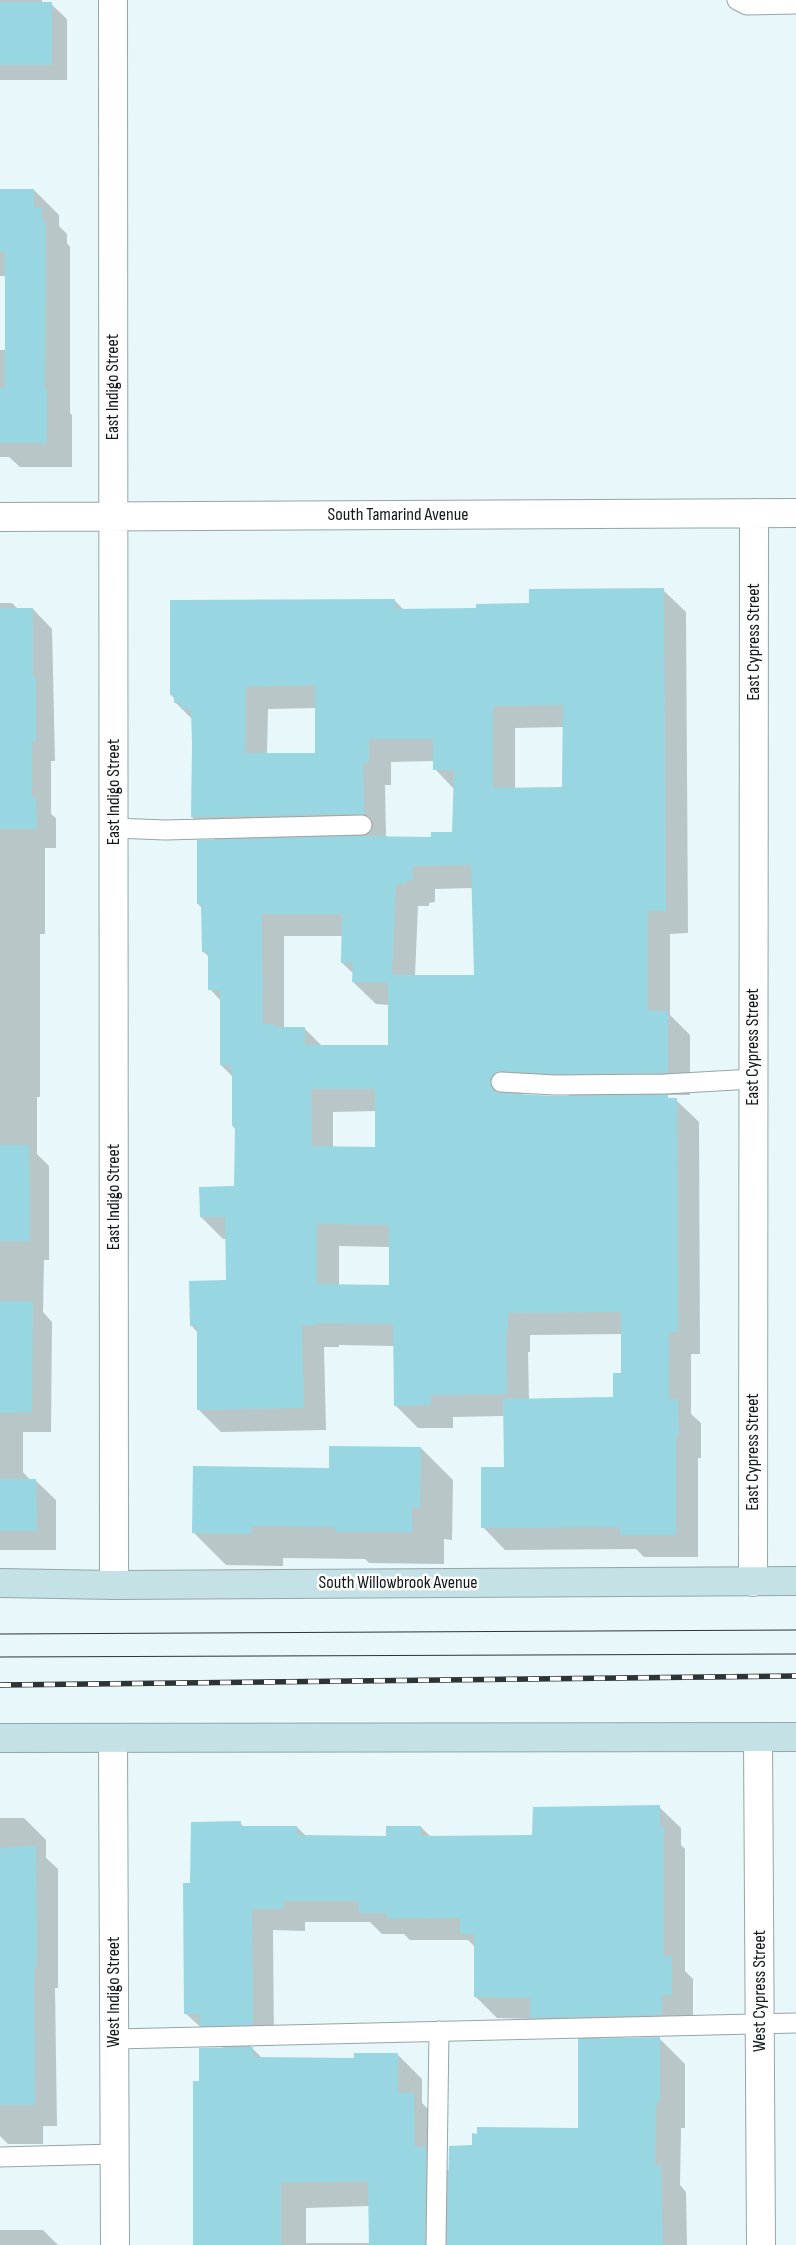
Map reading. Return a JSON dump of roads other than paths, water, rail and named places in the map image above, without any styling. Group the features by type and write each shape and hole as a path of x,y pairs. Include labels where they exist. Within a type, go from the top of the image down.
{"street":[{"name":"East Indigo Street","path":"113,0 114,1585"},
{"name":"East Cypress Street","path":"753,1582 754,513"},
{"name":"South Tamarind Avenue","path":"0,517 796,513"},
{"name":"South Willowbrook Avenue","path":"0,1583 114,1585 796,1581"},
{"path":"0,1738 796,1737"},
{"name":"West Cypress Street","path":"758,1738 761,2245"},
{"name":"West Indigo Street","path":"114,1739 115,2245"}],"lane":[{"path":"736,0 746,5 796,4"},
{"path":"114,828 166,830 362,825"},
{"path":"501,1082 656,1084 754,1079"},
{"path":"115,2040 796,2023"},
{"path":"436,2245 439,2031"},
{"path":"0,2157 115,2154"}],"tram line":[{"path":"0,1634 796,1630"},
{"path":"0,1657 796,1654"}],"railway":[{"path":"0,1685 796,1676"}]}
